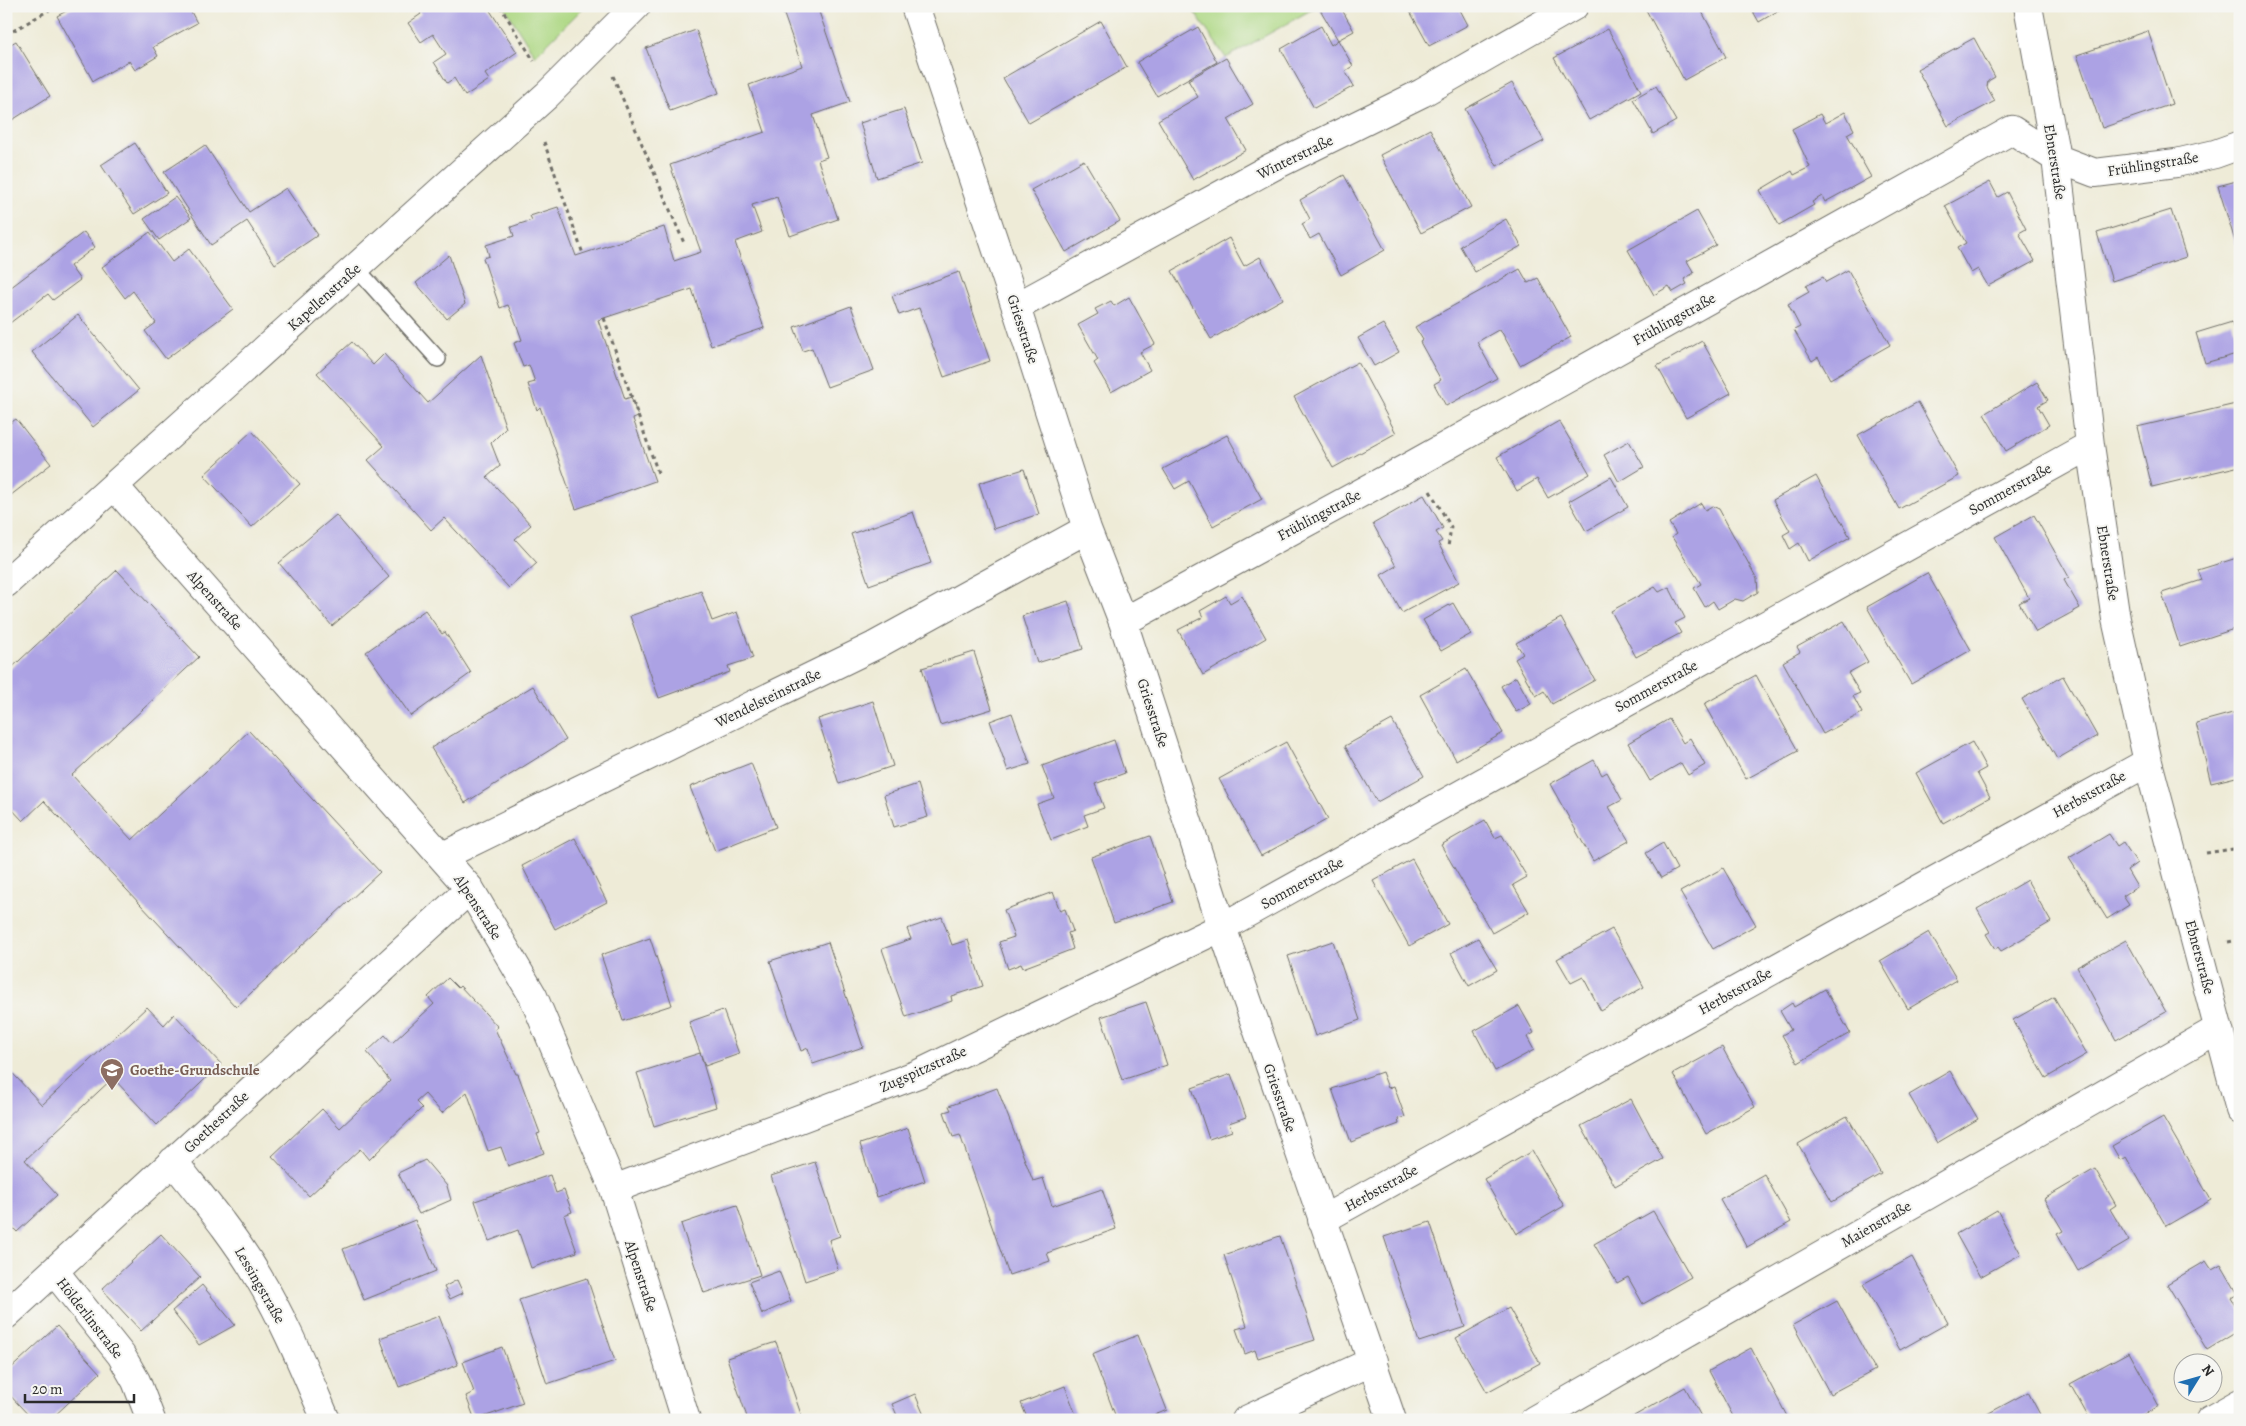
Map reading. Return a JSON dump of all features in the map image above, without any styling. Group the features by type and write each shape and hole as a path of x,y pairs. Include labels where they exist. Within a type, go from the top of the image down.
{"street":[{"name":"Kapellenstraße","path":"6,583 115,487 540,101 636,6"},
{"name":"Griesstraße","path":"915,6 1016,307 1087,528 1123,622 1222,927 1392,1420"},
{"name":"Winterstraße","path":"1016,307 1272,167 1422,93 1574,6"},
{"name":"Ebnerstraße","path":"2028,6 2056,158 2090,445 2116,619 2148,762 2240,1110"},
{"name":"Frühlingstraße","path":"1123,622 1414,464 2012,130 2056,158 2095,173 2176,163 2215,154 2240,145"},
{"name":"Sommerstraße","path":"1222,927 2090,445"},
{"name":"Alpenstraße","path":"115,487 443,856 470,889 533,996 614,1189 686,1420"},
{"name":"Wendelsteinstraße","path":"443,856 874,646 1087,528"},
{"name":"Herbststraße","path":"1322,1220 2148,762"},
{"name":"Goethestraße","path":"6,1315 470,889"},
{"name":"Zugspitzstraße","path":"614,1189 918,1074 1222,927"},
{"name":"Maienstraße","path":"1534,1420 2218,1029"},
{"name":"Lessingstraße","path":"173,1161 219,1219 257,1275 294,1346 326,1420"},
{"name":"Hölderlinstraße","path":"54,1271 121,1355 136,1381 151,1420"},
{"path":"1246,1420 1372,1361"},
{"path":"2210,1420 2240,1403"}],"lane":[{"path":"356,268 438,359"}],"path":[{"path":"6,35 56,6"},
{"path":"500,6 534,62 540,101 583,254"},
{"path":"599,43 684,243"},
{"path":"604,318 658,473"},
{"path":"1414,464 1451,527 1448,546"}],"green space":[{"path":"504,6 585,6 535,56"},
{"path":"1190,6 1318,6 1226,58"}],"building":[{"path":"76,6 188,6 197,23 153,47 158,56 135,70 129,61 93,81 57,16"},
{"path":"416,6 487,6 517,52 485,74 489,80 465,96 454,78 447,83 434,62 446,54 433,34 421,42 408,23 421,14"},
{"path":"781,6 817,6 850,102 813,115 827,157 818,160 838,219 790,236 777,197 752,205 762,232 735,242 764,328 711,346 692,289 598,320 625,399 631,397 638,417 633,419 655,481 576,509 540,407 537,410 528,384 535,382 529,365 523,367 514,343 522,340 516,323 508,305 500,308 483,258 489,256 486,245 514,236 511,227 532,220 530,216 558,207 576,256 664,227 674,261 701,252 670,165 765,132 749,85 802,66"},
{"path":"1318,6 1340,6 1354,31 1338,40"},
{"path":"1407,6 1458,6 1468,25 1429,46"},
{"path":"1648,6 1699,6 1726,57 1684,80 1645,8"},
{"path":"1750,6 1786,6 1759,22"},
{"path":"1101,21 1127,67 1029,123 1003,78"},
{"path":"1321,26 1331,45 1338,40 1353,66 1345,71 1354,86 1314,108 1281,49"},
{"path":"1198,27 1217,62 1157,96 1137,62"},
{"path":"1608,29 1641,91 1589,120 1554,58"},
{"path":"696,30 719,93 670,111 646,48"},
{"path":"2148,31 2172,104 2102,128 2077,55"},
{"path":"1974,38 1995,77 1988,81 1987,87 1995,101 1948,126 1917,69"},
{"path":"16,41 50,96 6,124 6,47"},
{"path":"1226,58 1253,104 1228,119 1246,150 1193,180 1158,120 1198,97 1188,80"},
{"path":"1512,83 1544,141 1497,166 1465,109"},
{"path":"1656,86 1676,121 1653,134 1633,99"},
{"path":"904,109 922,163 877,178 860,123"},
{"path":"1845,112 1854,130 1847,134 1871,177 1825,202 1822,196 1812,202 1814,205 1779,225 1760,190 1792,171 1794,175 1810,167 1792,129 1820,114 1825,123"},
{"path":"1430,129 1471,207 1421,233 1380,155"},
{"path":"135,143 167,193 134,214 101,165"},
{"path":"205,145 249,212 286,188 318,235 275,264 247,221 211,245 164,172"},
{"path":"1084,160 1120,221 1066,252 1031,190"},
{"path":"1344,175 1385,250 1341,275 1319,234 1310,239 1302,224 1310,219 1300,200"},
{"path":"2240,180 2240,254 2239,254 2218,186"},
{"path":"1990,182 1998,197 2007,192 2026,229 2019,233 2035,261 1988,286 1978,269 1971,273 1957,248 1966,243 1945,206"},
{"path":"175,197 191,218 159,240 144,219"},
{"path":"2171,210 2186,257 2112,281 2097,233"},
{"path":"1697,211 1716,245 1687,261 1694,273 1684,279 1687,284 1673,292 1669,286 1654,295 1628,250"},
{"path":"1506,219 1521,246 1475,272 1460,246"},
{"path":"84,232 95,247 70,266 80,280 53,300 48,294 6,326 6,291"},
{"path":"150,232 172,262 189,249 233,309 166,359 145,331 156,323 133,291 125,298 102,267"},
{"path":"1229,238 1244,266 1260,257 1283,299 1211,339 1172,271"},
{"path":"449,255 465,304 447,319 416,283"},
{"path":"1520,269 1528,283 1538,278 1571,337 1520,365 1500,329 1477,342 1497,378 1446,406 1434,384 1441,380 1420,342 1423,340 1415,327"},
{"path":"1848,270 1890,345 1830,379 1818,357 1812,361 1794,330 1800,327 1788,304 1809,292 1806,286 1823,277 1826,282"},
{"path":"959,272 990,361 944,377 919,308 899,315 892,296"},
{"path":"1129,297 1155,344 1140,352 1150,370 1111,392 1094,363 1098,360 1078,325 1098,314 1095,309 1111,301 1114,306"},
{"path":"851,306 874,370 827,387 812,348 803,351 794,327"},
{"path":"78,315 139,390 93,427 32,352"},
{"path":"2232,322 2240,353 2205,363 2196,333"},
{"path":"1383,324 1399,352 1374,366 1358,338"},
{"path":"1702,341 1731,393 1686,418 1657,366"},
{"path":"352,342 373,365 384,354 428,403 481,355 506,428 491,443 500,466 487,477 531,525 515,539 537,563 509,588 444,518 431,530 368,460 384,446 317,373"},
{"path":"1358,362 1396,433 1333,468 1294,397"},
{"path":"2037,382 2048,400 2038,406 2049,425 2006,451 1984,414"},
{"path":"1918,402 1959,476 1899,509 1858,435"},
{"path":"2240,403 2240,466 2152,487 2137,427"},
{"path":"16,419 51,464 6,499 6,426"},
{"path":"1559,421 1590,474 1548,498 1537,479 1517,491 1497,457"},
{"path":"252,431 300,484 252,527 204,475"},
{"path":"1227,435 1262,499 1213,526 1189,481 1175,489 1163,469"},
{"path":"1629,441 1644,467 1619,482 1604,455"},
{"path":"1024,469 1039,514 994,529 979,483"},
{"path":"1816,476 1850,537 1808,561 1799,543 1790,549 1783,535 1790,531 1773,500"},
{"path":"1611,477 1628,507 1586,531 1569,501"},
{"path":"1424,495 1443,528 1436,532 1442,541 1438,543 1459,582 1402,613 1381,575 1396,566 1373,524"},
{"path":"1701,503 1705,510 1712,506 1719,509 1757,579 1758,592 1743,601 1735,599 1718,609 1713,601 1705,607 1694,588 1701,584 1672,537 1676,534 1669,523"},
{"path":"913,512 931,563 869,585 851,534"},
{"path":"336,515 389,577 332,626 279,563"},
{"path":"2034,515 2069,577 2064,580 2080,608 2036,632 2019,603 2029,598 1995,537"},
{"path":"2240,557 2240,627 2180,647 2162,593 2202,580 2198,570"},
{"path":"117,570 199,657 72,775 132,840 249,731 380,872 236,1007 44,801 23,821 10,807 6,810 6,673"},
{"path":"1927,573 1971,650 1911,684 1867,607"},
{"path":"1655,587 1659,592 1669,587 1685,618 1675,623 1681,633 1636,657 1611,611"},
{"path":"701,591 712,621 737,612 753,658 728,666 730,672 659,698 630,616"},
{"path":"1226,596 1230,603 1242,596 1266,638 1203,675 1178,630 1203,617 1200,611"},
{"path":"1068,601 1083,649 1037,663 1022,616"},
{"path":"1453,603 1471,634 1441,651 1423,620"},
{"path":"425,610 442,634 445,632 471,673 411,716 366,652"},
{"path":"1561,618 1595,680 1552,704 1544,691 1536,696 1515,659 1523,654 1516,643"},
{"path":"1844,621 1868,662 1848,673 1860,693 1853,696 1862,713 1823,734 1783,662 1800,652 1797,647"},
{"path":"974,652 992,709 940,725 922,668"},
{"path":"1466,669 1503,733 1456,760 1420,695"},
{"path":"1756,675 1798,751 1746,779 1704,704"},
{"path":"2063,676 2097,736 2057,759 2022,699"},
{"path":"1516,677 1531,704 1516,712 1501,686"},
{"path":"533,686 566,740 465,803 431,748"},
{"path":"873,701 893,766 839,784 818,719"},
{"path":"2240,711 2240,776 2211,783 2196,723"},
{"path":"1012,713 1030,764 1008,771 990,721"},
{"path":"1669,719 1683,743 1690,738 1705,765 1688,775 1681,763 1650,781 1628,743"},
{"path":"1392,720 1424,776 1377,802 1345,746"},
{"path":"1114,740 1125,773 1095,784 1104,808 1084,815 1088,826 1051,840 1037,804 1054,798 1042,766"},
{"path":"1286,742 1328,819 1261,856 1219,779"},
{"path":"1972,742 1986,768 1977,773 1990,797 1943,823 1916,773"},
{"path":"1594,760 1602,775 1607,772 1622,800 1609,807 1629,841 1593,861 1550,784"},
{"path":"751,763 776,827 715,851 690,787"},
{"path":"918,784 928,817 894,827 884,795"},
{"path":"1485,820 1495,838 1502,835 1527,877 1513,885 1529,912 1492,933 1441,845"},
{"path":"2109,834 2117,846 2123,842 2137,863 2127,870 2137,887 2123,896 2129,905 2107,919 2069,858"},
{"path":"1150,836 1173,902 1114,923 1091,857"},
{"path":"575,838 607,902 555,929 522,866"},
{"path":"1663,843 1677,869 1661,878 1646,853"},
{"path":"1412,859 1448,924 1409,946 1373,881"},
{"path":"1723,868 1756,925 1713,949 1680,892"},
{"path":"2027,880 2051,922 2001,951 1998,947 1995,949 1986,934 1990,932 1977,909"},
{"path":"1053,892 1060,911 1065,909 1073,931 1068,933 1073,949 1023,968 1021,964 1008,969 999,942 1014,937 1004,910"},
{"path":"942,917 952,945 968,940 983,986 951,996 952,1001 906,1017 882,949 911,939 907,929"},
{"path":"1612,929 1644,987 1601,1011 1583,977 1571,983 1557,959"},
{"path":"1929,932 1957,980 1908,1009 1880,961"},
{"path":"650,938 672,1005 623,1021 601,955"},
{"path":"1478,938 1497,970 1469,986 1451,953"},
{"path":"2126,940 2166,1012 2116,1040 2077,967"},
{"path":"1333,941 1360,1020 1315,1036 1288,956"},
{"path":"828,942 863,1047 813,1064 808,1048 801,1051 770,961"},
{"path":"448,978 458,988 460,986 498,1027 495,1029 516,1074 518,1074 540,1133 537,1134 544,1153 508,1166 501,1147 488,1151 467,1092 442,1113 425,1094 416,1102 422,1108 369,1160 360,1149 309,1196 272,1156 322,1109 340,1128 390,1081 367,1052 385,1035 392,1043 434,1004 428,997"},
{"path":"1825,989 1850,1033 1798,1063 1782,1035 1791,1030 1780,1011 1792,1003 1794,1007"},
{"path":"2054,997 2087,1054 2046,1078 2013,1020"},
{"path":"1146,1002 1167,1065 1122,1080 1101,1017"},
{"path":"1519,1006 1534,1033 1527,1037 1534,1050 1495,1071 1474,1031"},
{"path":"147,1007 164,1025 174,1014 221,1064 157,1125 113,1078 25,1160 57,1195 17,1232 6,1220 6,1066 42,1105"},
{"path":"723,1010 739,1054 705,1066 689,1022"},
{"path":"1722,1047 1755,1107 1706,1134 1673,1074"},
{"path":"700,1053 716,1107 654,1126 637,1073"},
{"path":"1950,1071 1978,1119 1937,1143 1909,1095"},
{"path":"1382,1072 1388,1088 1394,1086 1405,1117 1398,1119 1399,1124 1351,1142 1332,1089"},
{"path":"1231,1074 1246,1117 1229,1123 1232,1131 1209,1139 1192,1088"},
{"path":"997,1088 1033,1181 1043,1178 1052,1206 1102,1189 1116,1229 1047,1253 1050,1261 1009,1275 960,1135 953,1137 944,1112 951,1110 949,1106"},
{"path":"1631,1099 1663,1159 1615,1186 1581,1126"},
{"path":"1847,1116 1881,1174 1832,1202 1798,1144"},
{"path":"2163,1117 2211,1200 2166,1226 2126,1157 2120,1160 2112,1146"},
{"path":"908,1128 925,1181 877,1197 860,1144"},
{"path":"1532,1151 1564,1206 1516,1234 1484,1179"},
{"path":"425,1160 447,1186 451,1200 419,1214 398,1173"},
{"path":"815,1162 840,1236 829,1240 838,1270 805,1281 771,1176"},
{"path":"2095,1169 2116,1205 2110,1209 2129,1241 2078,1271 2057,1234 2063,1231 2044,1199"},
{"path":"1764,1174 1791,1222 1747,1247 1720,1199"},
{"path":"550,1175 556,1193 564,1190 572,1212 564,1215 577,1252 531,1268 518,1230 489,1241 475,1201"},
{"path":"737,1205 760,1275 704,1293 681,1224"},
{"path":"1997,1210 2021,1254 1980,1277 1956,1234"},
{"path":"1653,1211 1691,1277 1643,1304 1628,1277 1617,1283 1594,1244"},
{"path":"415,1220 436,1271 364,1300 343,1249"},
{"path":"1430,1222 1465,1327 1419,1342 1384,1237"},
{"path":"161,1234 200,1277 141,1331 102,1289"},
{"path":"1280,1236 1315,1340 1258,1358 1255,1350 1245,1354 1236,1329 1247,1326 1224,1255"},
{"path":"1912,1257 1948,1323 1900,1350 1863,1284"},
{"path":"2206,1261 2212,1270 2221,1265 2238,1294 2231,1298 2240,1313 2240,1330 2207,1350 2167,1284"},
{"path":"779,1271 791,1301 762,1314 749,1282"},
{"path":"587,1278 615,1361 547,1384 519,1300"},
{"path":"457,1280 463,1293 450,1299 444,1287"},
{"path":"202,1285 235,1325 199,1345 172,1311"},
{"path":"1837,1301 1875,1370 1830,1394 1793,1325"},
{"path":"1509,1308 1540,1363 1487,1392 1456,1338"},
{"path":"439,1316 458,1365 399,1387 380,1338"},
{"path":"57,1326 100,1373 50,1420 33,1420 6,1391 6,1373"},
{"path":"1138,1335 1167,1410 1143,1420 1117,1420 1092,1354"},
{"path":"776,1342 803,1420 748,1420 727,1358"},
{"path":"502,1347 523,1403 475,1420 466,1396 474,1392 463,1362"},
{"path":"1751,1348 1789,1420 1735,1420 1709,1371"},
{"path":"2129,1352 2159,1406 2134,1420 2090,1420 2070,1384"},
{"path":"1065,1386 1078,1420 1028,1420 1021,1403"},
{"path":"1685,1387 1703,1420 1637,1420 1634,1416"},
{"path":"2028,1392 2043,1420 1976,1420"},
{"path":"915,1394 926,1420 899,1420 892,1404"}],"place":[{"name":"Goethe-Grundschule","path":"112,1091"}]}
